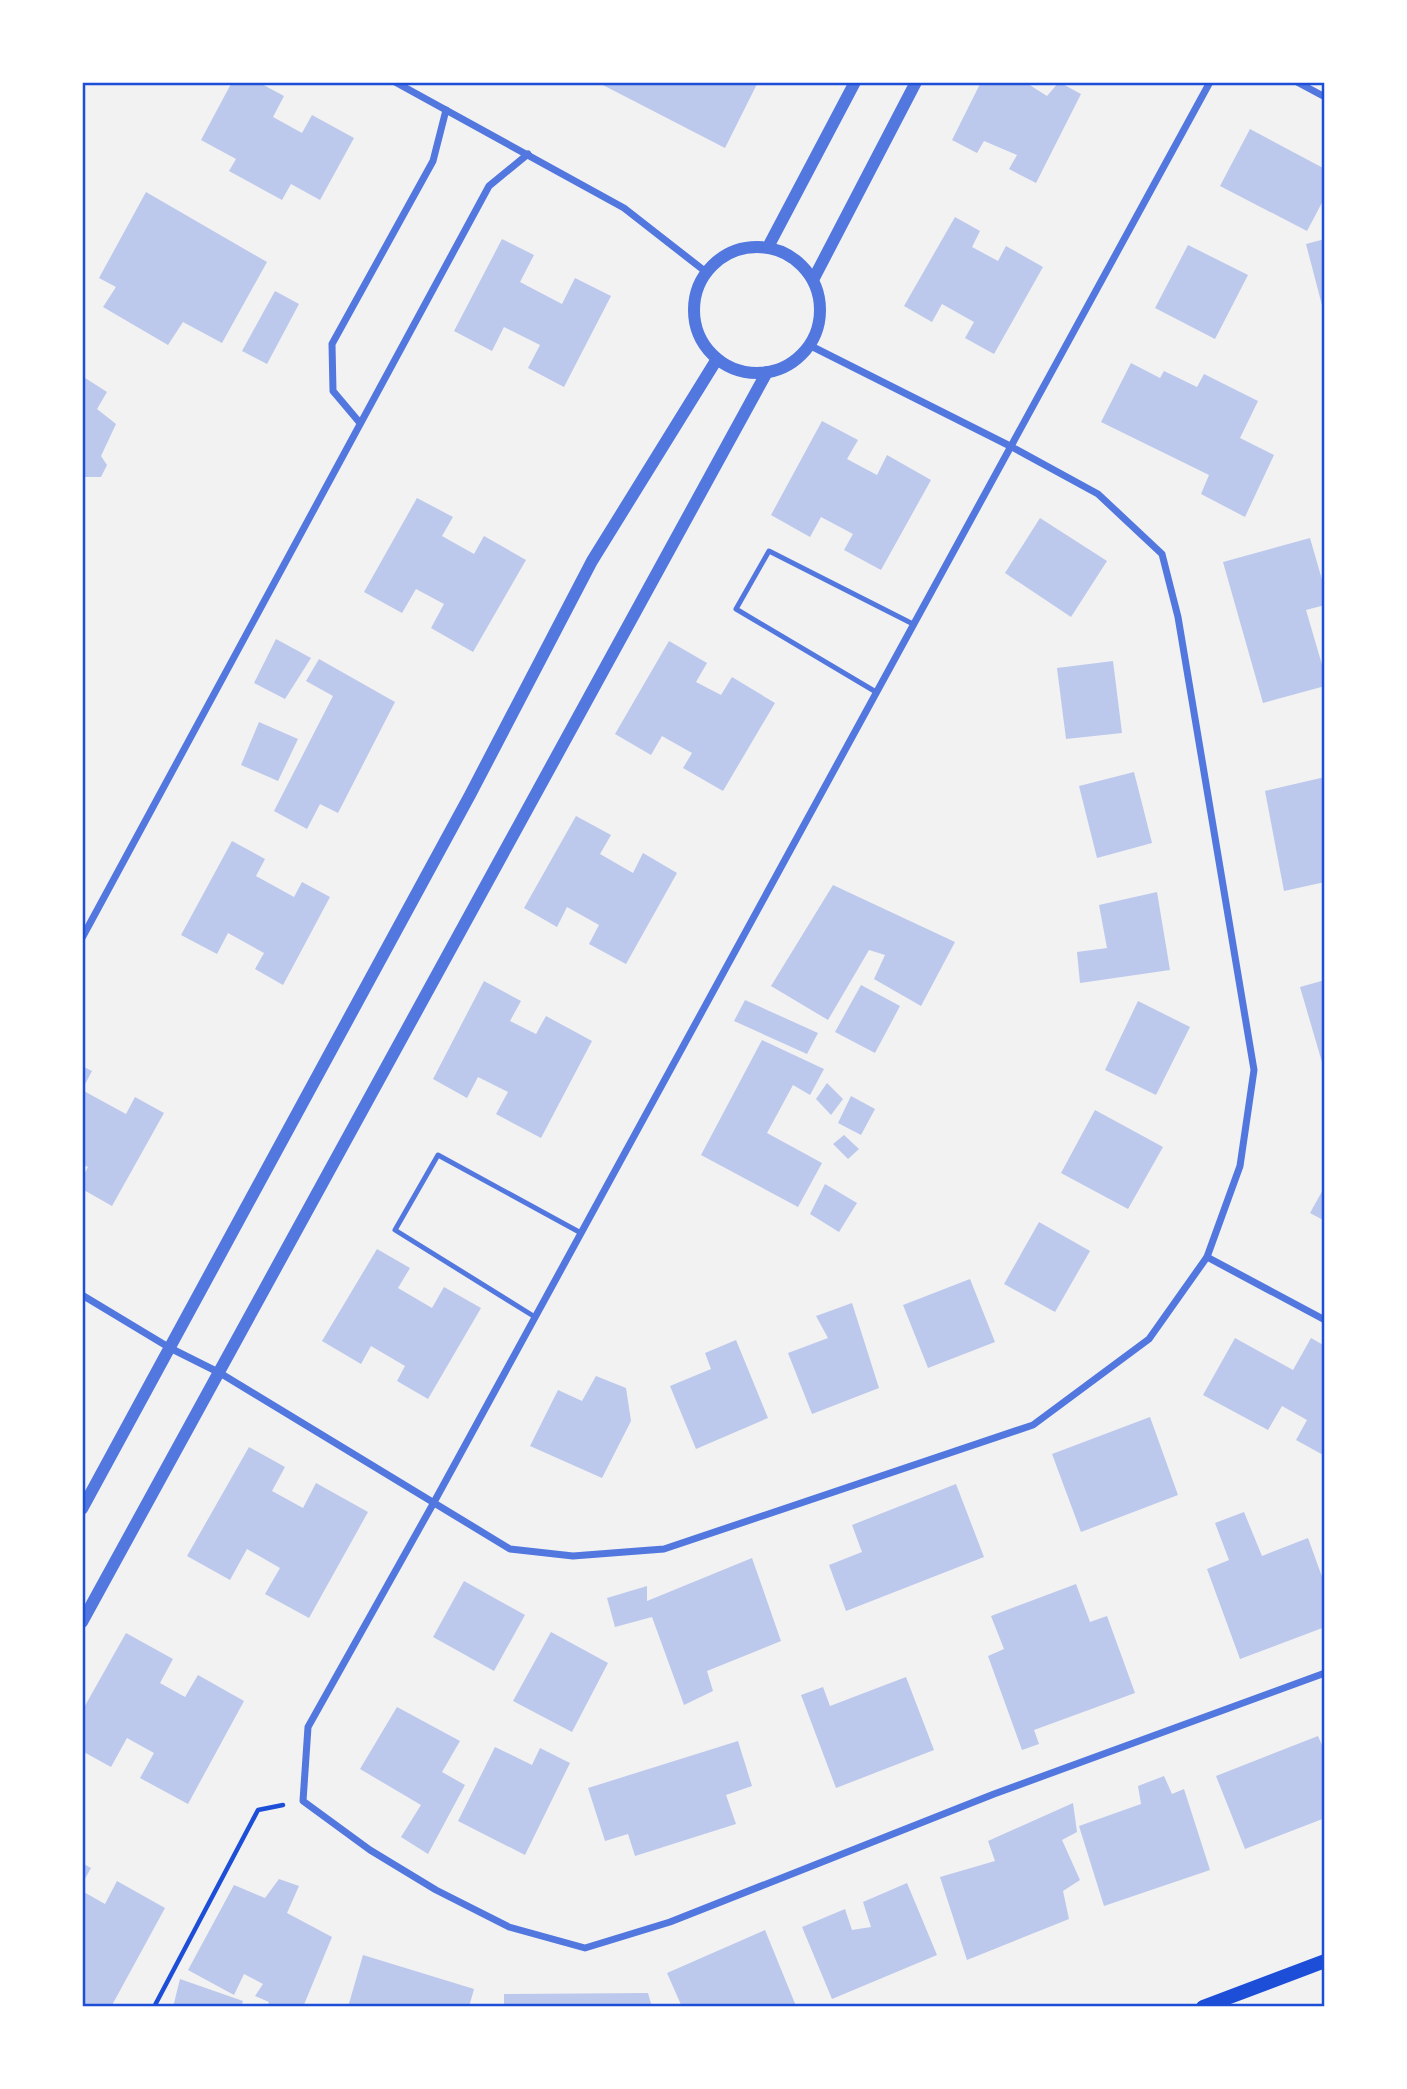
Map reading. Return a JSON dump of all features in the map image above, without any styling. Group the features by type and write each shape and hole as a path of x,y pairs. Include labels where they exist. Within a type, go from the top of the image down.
{"main road":[{"path":"1203,2007 1325,1961"}],"street":[{"path":"395,82 624,208 706,272"},
{"path":"768,247 855,82"},
{"path":"813,280 916,82"},
{"path":"1210,82 433,1504 342,1662 308,1727 303,1801 370,1850 436,1890 509,1927 585,1948 670,1922 994,1794 1325,1673"},
{"path":"1297,82 1325,97"},
{"path":"360,424 333,391 332,344 433,162 446,110"},
{"path":"82,938 489,186 528,154"},
{"path":"768,247 786,253 802,264 813,280 819,296 820,313 817,330 809,345 791,363 767,372 750,373 732,368 717,359 704,345 696,327 694,308 697,289 716,261 740,248 768,247"},
{"path":"82,1295 170,1348 220,1373 510,1549 573,1556 664,1549 1033,1425 1149,1339 1207,1257 1240,1166 1254,1070 1178,617 1162,554 1098,494 1010,446 809,345"},
{"path":"82,1509 470,795 592,561 717,359"},
{"path":"82,1622 767,372"},
{"path":"1207,1257 1325,1320"}],"lane":[{"path":"876,692 736,609 769,551 913,624"},
{"path":"535,1317 395,1230 438,1155 581,1233"}],"path":[{"path":"154,2007 258,1810 303,1801"}],"building":[{"path":"232,82 258,82 284,96 273,117 302,133 312,115 354,138 320,200 291,184 282,200 229,171 236,159 201,140"},
{"path":"597,82 758,82 725,148"},
{"path":"981,82 1025,82 1047,96 1059,82 1081,94 1036,183 1009,169 1017,155 984,141 977,153 952,140"},
{"path":"1250,129 1325,169 1325,197 1307,231 1220,186"},
{"path":"146,192 267,262 222,343 183,322 168,345 103,307 116,287 99,278"},
{"path":"955,217 980,231 972,247 998,261 1006,246 1043,267 994,354 965,338 974,322 942,304 932,322 904,306"},
{"path":"502,239 534,255 520,282 562,304 575,278 611,296 564,387 528,368 540,345 504,327 492,351 454,331"},
{"path":"1325,239 1325,313 1324,313 1306,244"},
{"path":"1188,245 1248,275 1215,339 1155,308"},
{"path":"275,291 299,304 267,364 242,351"},
{"path":"1131,363 1160,378 1164,371 1197,387 1204,374 1258,401 1240,438 1274,455 1245,517 1201,494 1209,475 1101,422"},
{"path":"82,376 107,392 97,409 116,424 101,456 107,465 101,477 82,477"},
{"path":"822,421 858,440 847,459 877,475 887,455 931,480 881,570 844,550 853,534 821,517 810,537 771,515"},
{"path":"417,498 453,517 442,536 474,554 484,536 526,560 473,652 431,628 444,604 416,589 402,613 364,592"},
{"path":"1040,518 1107,561 1071,617 1005,573"},
{"path":"1310,538 1325,590 1325,605 1306,610 1325,675 1325,686 1263,703 1223,562"},
{"path":"276,639 311,658 285,699 254,683"},
{"path":"669,641 707,663 696,682 721,695 732,677 775,703 723,791 683,768 692,753 662,736 651,755 615,734"},
{"path":"319,659 395,702 338,813 320,804 307,829 274,811 333,696 306,681"},
{"path":"1113,661 1122,733 1066,739 1057,668"},
{"path":"259,722 298,739 278,781 241,765"},
{"path":"1134,772 1152,843 1097,858 1079,786"},
{"path":"1325,777 1325,882 1284,891 1265,791"},
{"path":"576,816 611,835 600,854 633,873 643,853 677,873 626,964 589,944 599,925 567,907 557,927 524,908"},
{"path":"232,841 265,859 256,876 294,897 302,882 330,897 283,985 255,969 264,953 228,933 217,954 181,935"},
{"path":"833,885 955,942 921,1006 874,979 885,955 869,950 828,1020 771,986"},
{"path":"1157,892 1170,970 1080,983 1077,952 1107,948 1099,905"},
{"path":"1325,980 1325,1069 1324,1069 1300,987"},
{"path":"484,981 521,1001 510,1021 536,1034 546,1016 592,1041 541,1138 496,1114 508,1092 478,1077 467,1098 433,1079"},
{"path":"861,985 900,1006 875,1053 835,1032"},
{"path":"745,1000 818,1033 807,1054 734,1021"},
{"path":"1138,1001 1190,1027 1156,1095 1105,1070"},
{"path":"762,1040 824,1069 810,1095 793,1085 767,1133 822,1163 798,1207 701,1155"},
{"path":"82,1066 92,1071 82,1090"},
{"path":"827,1083 843,1099 831,1115 816,1099"},
{"path":"82,1090 126,1114 135,1097 164,1113 112,1206 82,1189 82,1178 88,1167 82,1164"},
{"path":"851,1096 875,1109 861,1135 838,1123"},
{"path":"1095,1110 1163,1147 1128,1209 1061,1173"},
{"path":"844,1135 859,1149 848,1159 833,1144"},
{"path":"825,1184 857,1203 839,1232 810,1214"},
{"path":"1325,1186 1325,1221 1310,1213"},
{"path":"1039,1222 1090,1251 1055,1312 1004,1284"},
{"path":"377,1249 410,1268 398,1288 432,1308 444,1287 481,1308 428,1399 397,1381 405,1366 371,1346 361,1364 322,1341"},
{"path":"970,1279 995,1342 928,1368 903,1305"},
{"path":"852,1303 879,1388 812,1414 788,1353 828,1338 816,1316"},
{"path":"1235,1338 1293,1370 1311,1338 1325,1346 1325,1456 1296,1440 1307,1420 1282,1406 1268,1430 1203,1395"},
{"path":"736,1340 768,1418 696,1449 670,1386 711,1369 705,1353"},
{"path":"596,1376 626,1388 631,1421 602,1478 530,1446 558,1390 582,1401"},
{"path":"1150,1417 1178,1495 1081,1532 1052,1454"},
{"path":"249,1447 285,1467 272,1491 303,1508 316,1483 368,1512 309,1618 265,1594 280,1568 247,1549 230,1580 187,1556"},
{"path":"956,1484 984,1557 846,1611 829,1565 862,1552 852,1525"},
{"path":"1244,1512 1262,1556 1308,1538 1325,1585 1325,1627 1240,1659 1207,1569 1229,1560 1215,1523"},
{"path":"752,1558 781,1641 707,1671 713,1691 684,1705 652,1617 615,1627 607,1598 647,1586 647,1601"},
{"path":"464,1581 525,1615 494,1671 433,1637"},
{"path":"1076,1584 1090,1622 1107,1616 1135,1693 1034,1730 1039,1744 1022,1750 988,1656 1004,1649 991,1616"},
{"path":"551,1632 608,1663 572,1732 513,1701"},
{"path":"126,1633 173,1659 160,1683 185,1697 198,1675 244,1701 188,1804 140,1778 154,1753 127,1738 111,1767 82,1751 82,1711"},
{"path":"906,1677 934,1750 836,1788 801,1695 823,1687 830,1706"},
{"path":"397,1707 460,1741 442,1772 465,1785 428,1854 401,1837 421,1805 360,1769"},
{"path":"1318,1736 1325,1752 1325,1818 1245,1849 1216,1776"},
{"path":"738,1741 752,1786 726,1795 736,1824 635,1856 628,1834 605,1841 588,1788"},
{"path":"495,1747 532,1765 540,1748 570,1763 525,1855 458,1821"},
{"path":"1164,1776 1172,1794 1184,1789 1210,1870 1104,1906 1079,1826 1141,1804 1138,1786"},
{"path":"1073,1803 1077,1832 1062,1840 1080,1880 1063,1891 1069,1919 967,1960 940,1877 995,1861 988,1841"},
{"path":"82,1863 91,1868 82,1884"},
{"path":"279,1879 299,1886 287,1913 332,1937 303,2007 267,2007 269,2002 255,1996 263,1984 244,1974 234,1995 188,1970 234,1885 265,1898"},
{"path":"117,1881 165,1908 111,2007 87,2007 82,2004 82,1891 105,1904"},
{"path":"907,1883 937,1955 832,1999 802,1927 845,1909 852,1930 871,1927 863,1902"},
{"path":"765,1930 796,2006 682,2007 667,1973"},
{"path":"363,1955 474,1989 469,2007 348,2007"},
{"path":"180,1979 243,2001 241,2007 173,2007"},
{"path":"648,1993 652,2007 504,2007 504,1994"}]}
